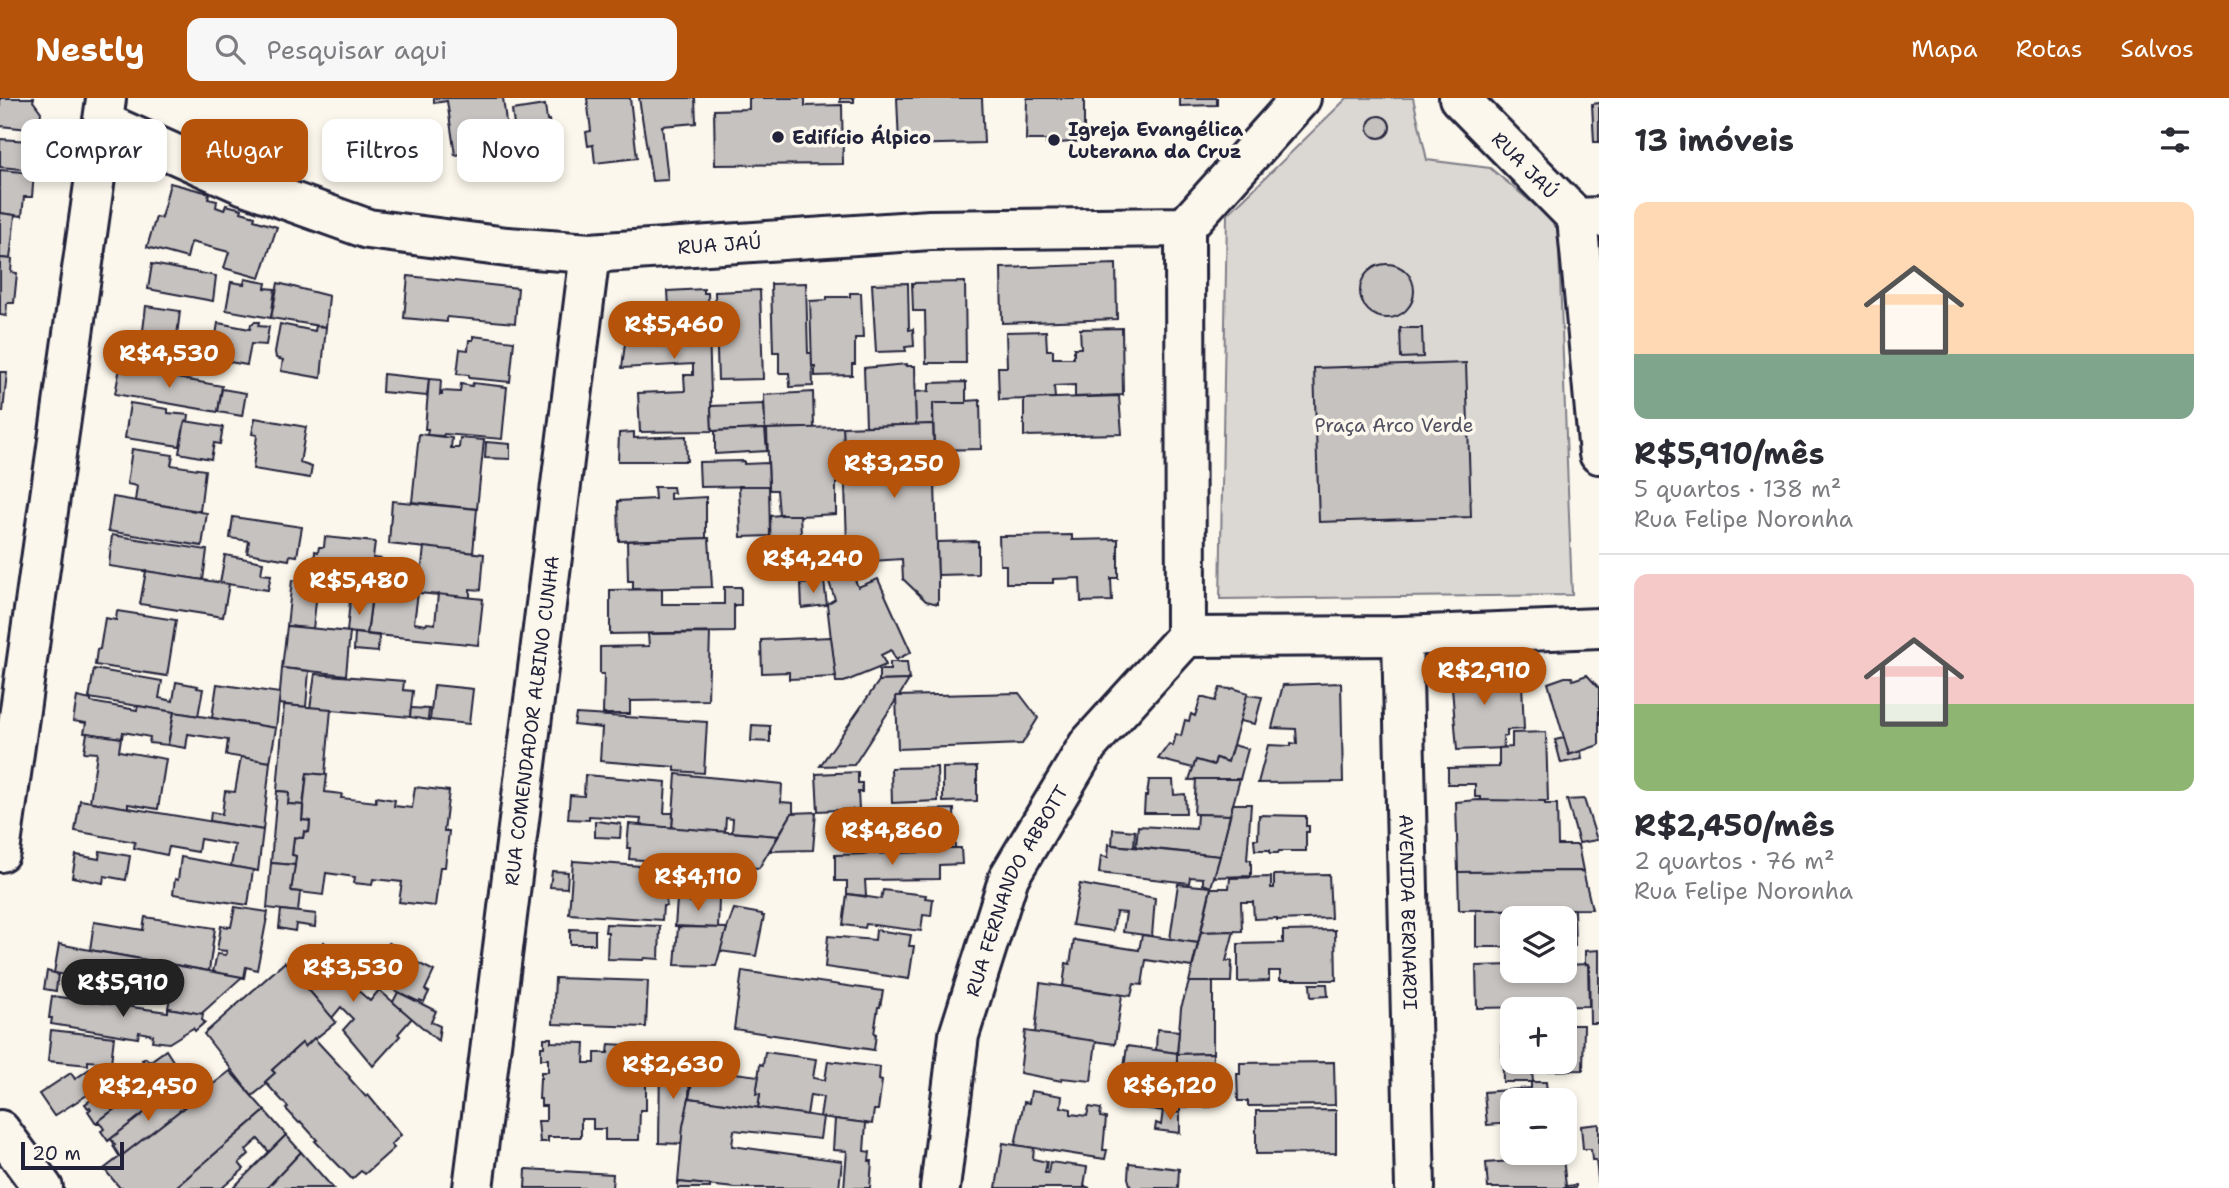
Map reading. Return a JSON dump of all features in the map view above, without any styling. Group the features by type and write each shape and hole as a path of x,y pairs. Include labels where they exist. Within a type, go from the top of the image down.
{"street":[{"path":"1301,98 1185,227 1186,637 1402,636 1599,628"},
{"name":"RUA JAÚ","path":"1459,98 1588,218"},
{"path":"0,852 104,110"},
{"name":"RUA JAÚ","path":"104,110 242,184 368,229 507,247 590,253 930,230 1185,227"},
{"path":"1588,218 1599,454"},
{"name":"RUA COMENDADOR ALBINO CUNHA","path":"473,1188 590,253"},
{"name":"AVENIDA BERNARDI","path":"1402,636 1415,1188"},
{"name":"RUA FERNANDO ABBOTT","path":"940,1188 959,1035 1009,877 1088,745 1186,637"},
{"path":"0,1130 43,1188"}],"green space":[{"name":"Praça Arco Verde","path":"1347,98 1413,98 1427,160 1490,168 1558,224 1572,595 1220,599 1227,215"}],"building":[{"path":"0,98 34,98 33,101 41,112 40,119 21,119 21,128 0,126"},
{"path":"434,98 503,98 506,119 457,119 455,155 447,101 434,103"},
{"path":"587,98 630,98 637,158 595,163 593,145 588,146 586,132 591,131"},
{"path":"639,98 695,98 696,123 662,126 668,180 652,181"},
{"name":"Edifício Álpico","path":"749,98 805,98 805,106 842,105 843,164 715,165 714,110 749,109"},
{"path":"840,98 854,98 854,102 840,102"},
{"path":"897,98 982,98 984,143 899,145"},
{"path":"1027,98 1084,98 1084,141 1046,144 1046,140 1026,140"},
{"path":"1180,98 1217,98 1217,105 1180,106"},
{"path":"1599,103 1599,142 1594,142 1592,104"},
{"path":"545,105 547,119 513,119 512,110"},
{"path":"1379,116 1387,119 1390,127 1387,135 1379,138 1371,135 1368,127 1371,119"},
{"path":"0,139 21,140 21,169 0,167"},
{"path":"0,170 21,172 21,182 33,182 32,197 24,197 22,216 0,213"},
{"path":"170,183 209,193 208,199 217,201 216,207 224,210 226,205 242,209 241,212 255,216 254,220 277,227 260,278 224,268 229,252 191,242 187,258 147,247 156,217 161,218"},
{"path":"0,213 15,215 10,259 0,258"},
{"path":"0,258 12,259 11,272 17,273 14,303 7,303 6,316 0,315"},
{"path":"152,264 216,276 213,301 148,289"},
{"path":"1116,264 1117,319 1002,323 1001,268"},
{"path":"1387,264 1406,272 1414,291 1406,310 1387,318 1368,310 1360,291 1368,272"},
{"path":"408,276 518,288 515,323 447,317 447,322 404,318"},
{"path":"245,279 266,283 265,288 275,289 271,318 226,310 231,282 244,284"},
{"path":"965,282 966,363 926,363 925,311 913,311 912,283"},
{"path":"278,283 329,296 326,327 271,318"},
{"path":"806,283 808,353 812,353 813,386 790,387 789,373 779,373 779,352 773,352 771,284"},
{"path":"908,283 909,330 913,329 914,346 905,347 906,351 876,352 872,284"},
{"path":"704,289 704,293 708,293 712,431 640,432 638,393 685,391 684,375 693,375 693,364 622,368 629,310 669,308 668,291"},
{"path":"760,290 763,379 718,380 715,292"},
{"path":"850,293 861,293 863,338 855,338 855,364 852,364 852,375 815,376 815,366 812,366 810,301 827,300 827,297 850,297"},
{"path":"146,306 180,311 176,344 142,339"},
{"path":"254,322 259,322 258,326 269,327 266,345 251,344 247,365 212,359 218,323 250,329"},
{"path":"280,324 315,331 316,326 326,327 321,378 281,371 283,360 276,358 275,352"},
{"path":"1122,328 1123,395 1075,397 1075,385 1054,386 1055,398 999,400 998,367 1007,367 1006,332 1046,331 1047,350 1053,350 1053,358 1074,358 1074,348 1081,348 1080,329"},
{"path":"1400,328 1422,328 1423,357 1401,358"},
{"path":"473,336 514,341 510,382 469,378 469,375 457,374 460,349 468,350 469,340 473,340"},
{"path":"1466,363 1471,517 1319,522 1314,368"},
{"path":"907,364 915,366 916,425 866,426 864,368"},
{"path":"120,368 222,386 218,412 115,394"},
{"path":"0,372 7,372 3,412 0,412"},
{"path":"383,374 429,379 427,396 382,392"},
{"path":"429,379 441,380 440,395 442,391 460,392 461,384 507,387 502,439 427,435 428,429 425,429"},
{"path":"966,382 966,403 933,403 933,424 916,425 915,392 929,391 929,383"},
{"path":"222,389 246,393 242,416 218,412"},
{"path":"813,392 814,428 765,429 764,395"},
{"path":"1119,396 1122,434 1024,436 1024,399"},
{"path":"980,400 981,449 934,450 933,403 966,403"},
{"path":"130,403 168,409 168,413 189,415 188,422 185,421 180,446 125,438"},
{"path":"764,404 765,429 712,431 711,406"},
{"path":"255,418 306,427 300,463 312,467 310,478 253,469 257,435 252,434"},
{"path":"185,421 223,427 220,444 214,443 211,459 179,453"},
{"path":"933,424 938,604 926,601 903,579 902,559 872,561 847,543 843,427"},
{"path":"843,427 845,471 841,471 841,482 836,483 836,514 782,517 782,514 779,514 777,490 769,490 767,429"},
{"path":"765,429 767,451 715,454 715,431"},
{"path":"634,432 634,438 686,436 687,461 618,461 619,433"},
{"path":"419,434 452,438 451,448 459,448 460,438 484,440 477,509 412,502"},
{"path":"486,442 510,444 510,459 485,458"},
{"path":"132,449 173,455 171,465 205,470 200,511 135,501 137,486 127,484"},
{"path":"744,461 744,464 768,463 769,486 700,487 699,462"},
{"path":"739,486 769,486 770,536 741,537"},
{"path":"654,487 673,487 674,493 670,493 670,499 706,497 706,538 619,541 618,501 655,499"},
{"path":"113,497 207,513 202,546 108,531"},
{"path":"392,501 477,509 473,553 389,544"},
{"path":"800,515 801,533 795,539 796,557 771,559 770,516"},
{"path":"233,517 302,527 297,556 290,555 289,560 247,553 249,541 230,538"},
{"path":"112,535 207,550 203,580 109,566"},
{"path":"1072,535 1072,540 1118,539 1118,578 1111,578 1112,601 1081,602 1080,578 1053,579 1053,583 1006,583 1006,565 1000,565 999,536"},
{"path":"325,537 375,542 373,558 382,559 380,579 316,574 315,551 318,552 319,547 324,547"},
{"path":"709,538 712,587 633,589 633,581 628,581 627,541"},
{"path":"978,541 978,574 938,575 937,542"},
{"path":"424,547 484,554 481,590 470,589 470,598 419,593"},
{"path":"225,555 263,562 261,574 271,575 268,590 220,583"},
{"path":"848,563 858,587 878,579 911,652 896,660 891,650 881,655 886,665 844,682 836,682 827,604 835,599 828,579 837,575 834,570"},
{"path":"146,571 229,584 223,617 140,604"},
{"path":"292,580 318,583 313,629 287,626"},
{"path":"824,582 827,605 802,608 801,584"},
{"path":"724,587 741,587 741,605 734,605 734,632 610,634 610,590 662,589 662,604 724,604"},
{"path":"373,588 418,593 414,623 426,625 435,624 438,594 483,599 478,645 367,634"},
{"path":"350,600 371,602 367,634 347,632"},
{"path":"117,611 176,620 167,676 95,665 105,618 116,620"},
{"path":"287,626 350,632 346,675 282,668"},
{"path":"355,633 379,636 378,652 354,650"},
{"path":"710,633 708,700 630,701 630,714 603,714 604,674 600,674 600,647 649,646 648,634"},
{"path":"831,637 836,677 789,679 789,672 762,673 761,640"},
{"path":"1482,661 1483,680 1499,680 1499,669 1502,669 1502,661 1506,661 1507,684 1522,684 1524,729 1507,730 1507,736 1503,736 1504,748 1457,750 1450,663"},
{"path":"890,662 907,662 909,680 879,681 879,670 890,670"},
{"path":"282,668 309,671 306,707 279,704"},
{"path":"94,669 162,681 159,698 173,701 176,682 198,686 197,688 203,689 198,716 89,698"},
{"path":"315,674 404,681 403,690 413,691 410,717 310,708"},
{"path":"1587,675 1599,688 1599,745 1569,755 1548,683 1565,677 1572,677 1573,680"},
{"path":"909,680 899,696 896,696 854,765 820,766 879,681"},
{"path":"1341,683 1343,782 1258,783 1268,745 1297,744 1296,729 1272,728 1283,685"},
{"path":"217,684 280,693 276,728 212,718"},
{"path":"434,685 473,689 469,724 430,720"},
{"path":"1220,688 1233,688 1248,693 1228,762 1216,758 1214,765 1196,760 1193,768 1158,759 1169,744 1173,746 1176,734 1181,736 1185,720 1189,721 1191,714 1195,716 1201,697 1215,701"},
{"path":"1019,693 1038,718 1022,744 898,749 896,696"},
{"path":"1247,695 1262,697 1255,724 1240,721"},
{"path":"77,697 137,710 138,706 174,712 168,745 149,743 150,737 123,732 122,738 84,733 86,723 73,721"},
{"path":"284,705 331,709 325,775 307,773 303,805 288,804 289,792 277,791"},
{"path":"411,708 429,709 428,720 410,717"},
{"path":"174,712 276,728 270,762 226,755 228,740 188,734 186,748 168,745"},
{"path":"576,714 707,722 704,773 675,771 675,767 600,761 602,728 574,725"},
{"path":"752,725 770,726 770,742 751,741"},
{"path":"1546,732 1548,801 1481,801 1481,797 1475,797 1475,784 1448,784 1448,768 1499,767 1499,748 1512,747 1512,733"},
{"path":"87,733 121,738 119,751 166,759 158,809 90,802 97,753 84,752"},
{"path":"1564,738 1569,755 1581,751 1582,759 1561,763 1555,740"},
{"path":"1233,745 1248,749 1240,779 1189,780 1196,760 1214,765 1216,758 1228,762"},
{"path":"241,757 270,762 263,830 210,821 211,812 222,814 225,791 235,792"},
{"path":"937,767 938,801 892,803 891,768"},
{"path":"977,767 977,801 943,802 943,768"},
{"path":"858,772 858,783 862,783 862,792 858,792 859,809 818,811 816,774"},
{"path":"307,773 327,775 325,792 342,794 341,798 376,802 376,797 395,800 394,806 412,808 415,787 449,791 444,831 449,831 445,867 440,867 435,906 399,902 402,882 373,879 372,885 354,883 355,877 326,873 323,895 291,891 296,856 292,855 294,837 303,838 304,831 309,832 310,821 302,820"},
{"path":"676,774 782,784 781,802 793,803 793,812 778,836 732,832 733,819 726,818 725,832 672,828"},
{"path":"585,775 666,782 664,813 673,813 672,828 640,825 641,819 589,816 589,820 568,819 570,795 584,796"},
{"path":"1196,779 1240,779 1230,815 1194,814"},
{"path":"1149,780 1173,780 1174,795 1185,794 1186,813 1144,813"},
{"path":"277,791 289,792 288,804 303,805 302,820 310,821 309,832 304,831 303,838 294,837 292,855 296,856 295,865 271,863"},
{"path":"1584,799 1597,840 1579,843 1567,800"},
{"path":"80,800 263,830 258,871 231,866 235,845 200,839 198,852 169,847 167,855 134,848 135,842 75,831"},
{"path":"1545,801 1545,804 1557,804 1558,845 1578,845 1583,871 1458,872 1456,802"},
{"path":"1233,804 1251,804 1247,860 1251,860 1251,876 1214,877"},
{"path":"954,809 955,848 891,849 891,844 878,844 877,811"},
{"path":"816,812 813,850 770,851 792,813"},
{"path":"877,814 878,844 857,845 856,815"},
{"path":"1197,814 1230,815 1220,856 1136,847 1138,826 1196,829"},
{"path":"1259,815 1306,816 1309,832 1306,832 1306,851 1270,853 1270,850 1255,850 1254,839 1258,839"},
{"path":"595,821 621,824 620,838 595,837"},
{"path":"629,824 778,836 759,868 629,859"},
{"path":"1113,829 1135,831 1134,847 1112,845"},
{"path":"1109,844 1220,856 1211,887 1203,884 1203,878 1190,877 1189,883 1099,873 1101,856 1108,857"},
{"path":"928,848 934,848 935,852 938,852 938,848 961,848 962,864 939,865 939,879 865,880 866,896 847,894 847,881 835,881 835,855 928,852"},
{"path":"100,851 130,856 126,880 104,876 103,883 72,877 76,855 99,859"},
{"path":"181,857 253,870 248,905 173,894"},
{"path":"573,861 668,868 666,906 663,906 662,920 569,914"},
{"path":"271,863 295,865 291,891 300,892 298,912 267,908"},
{"path":"707,868 738,871 736,895 705,893"},
{"path":"552,871 568,872 567,888 550,887"},
{"path":"1583,871 1592,909 1577,909 1577,906 1500,906 1500,910 1459,910 1458,872"},
{"path":"1329,874 1331,918 1254,919 1253,902 1241,902 1242,931 1201,932 1211,888 1229,888 1230,878 1271,877 1271,888 1274,888 1274,875"},
{"path":"1080,884 1155,898 1152,936 1123,932 1126,913 1116,912 1113,931 1072,925"},
{"path":"1178,884 1211,887 1198,943 1170,939"},
{"path":"883,890 926,895 925,898 933,899 931,916 923,915 921,931 866,924 865,928 843,925 847,894 881,899"},
{"path":"700,896 719,898 718,928 675,926 677,900 700,903"},
{"path":"235,907 268,912 257,970 246,967 244,978 213,972 217,954 226,955 227,951 217,950 221,926 231,927"},
{"path":"734,909 764,916 756,956 719,951"},
{"path":"281,910 316,914 315,927 296,924 295,931 279,928"},
{"path":"1476,910 1500,910 1500,947 1476,947"},
{"path":"145,917 215,928 209,971 90,950 94,922 143,930"},
{"path":"606,924 660,926 659,959 607,959"},
{"path":"678,927 727,928 716,966 675,965"},
{"path":"570,929 595,930 595,944 570,944"},
{"path":"876,930 911,935 909,946 914,946 909,979 825,967 828,936 875,940"},
{"path":"1335,930 1336,980 1280,980 1280,971 1269,971 1269,981 1238,982 1238,944 1283,943 1283,931"},
{"path":"1234,931 1226,961 1232,961 1231,982 1189,982 1201,932"},
{"path":"1142,935 1198,943 1192,967 1146,960 1142,985 1134,984 1131,996 1063,986 1066,963 1070,964 1074,940 1139,950"},
{"path":"324,942 355,969 346,980 370,1001 379,990 412,1018 373,1066 343,1030 353,1019 341,1007 332,1018 295,974"},
{"path":"389,943 408,953 406,957 434,971 425,990 429,992 424,1002 371,979"},
{"path":"59,944 242,977 201,1014 168,1008 174,976 155,972 151,998 103,990 104,981 54,973"},
{"path":"1599,950 1599,1023 1590,1023 1589,966 1585,964 1585,951"},
{"path":"285,962 336,1022 305,1047 302,1043 272,1070 275,1073 265,1082 267,1084 252,1096 204,1034"},
{"path":"1577,964 1588,964 1589,1006 1577,1006 1577,997 1500,997 1500,1008 1477,1008 1476,966 1500,965 1500,983 1577,983"},
{"path":"47,971 58,974 56,991 44,989"},
{"path":"742,971 883,991 878,1007 874,1050 734,1029"},
{"path":"555,978 648,981 646,1027 553,1024"},
{"path":"1189,982 1213,982 1213,1053 1177,1054 1181,1008"},
{"path":"1040,983 1122,995 1115,1044 1035,1033"},
{"path":"1310,984 1327,984 1328,996 1311,997"},
{"path":"398,992 436,1011 431,1022 440,1026 438,1041 393,1002"},
{"path":"52,996 168,1012 168,1008 203,1014 202,1020 205,1022 195,1031 193,1028 169,1043 152,1041 153,1035 139,1032 138,1038 51,1024 52,1018 49,1018"},
{"path":"1577,1025 1584,1025 1583,1070 1577,1070"},
{"path":"1157,1029 1179,1031 1177,1053 1156,1050"},
{"path":"51,1030 114,1037 111,1063 88,1061 88,1065 48,1061"},
{"path":"1025,1031 1096,1041 1091,1081 1062,1078 1062,1081 1020,1073"},
{"path":"314,1038 366,1097 368,1095 401,1135 391,1145 394,1148 365,1174 361,1171 352,1179 286,1109 288,1107 265,1082 275,1073 272,1070 302,1043 305,1047"},
{"path":"544,1038 551,1038 551,1042 585,1043 584,1063 595,1063 595,1053 608,1053 609,1044 642,1046 642,1075 646,1075 646,1110 640,1110 639,1140 605,1140 605,1129 593,1129 593,1119 581,1119 581,1137 548,1137 548,1142 540,1142 538,1121 546,1121 546,1106 541,1106 539,1099 540,1078 541,1072 548,1072 548,1059 541,1059"},
{"path":"1127,1046 1177,1053 1177,1107 1180,1107 1180,1113 1119,1105"},
{"path":"166,1050 175,1064 96,1123 88,1111 90,1107 85,1104 145,1063 142,1060 146,1058 149,1062"},
{"path":"765,1052 816,1059 813,1078 825,1080 828,1061 880,1067 879,1080 882,1081 878,1110 874,1110 872,1124 820,1117 823,1097 810,1095 807,1115 758,1108 760,1094 756,1094 760,1064 763,1065"},
{"path":"1213,1053 1211,1107 1177,1107 1177,1054"},
{"path":"660,1062 690,1064 689,1098 682,1144 659,1143"},
{"path":"1334,1062 1335,1105 1248,1106 1248,1101 1238,1101 1237,1074 1240,1074 1240,1063"},
{"path":"95,1065 101,1065 103,1068 106,1066 114,1078 54,1116 39,1094 71,1073 75,1079"},
{"path":"695,1068 759,1076 756,1094 760,1094 758,1108 689,1098"},
{"path":"230,1071 265,1111 175,1188 120,1188 104,1169"},
{"path":"163,1073 175,1089 108,1141 101,1131 104,1129 96,1123"},
{"path":"1503,1074 1532,1074 1533,1082 1503,1082"},
{"path":"1531,1082 1546,1082 1547,1088 1531,1088"},
{"path":"175,1089 187,1105 120,1157 111,1139 108,1141"},
{"path":"1031,1091 1062,1096 1061,1107 1071,1109 1071,1114 1087,1116 1089,1107 1101,1109 1100,1117 1106,1118 1103,1150 1107,1150 1105,1159 1015,1145 1024,1102 1029,1103"},
{"path":"1500,1091 1500,1124 1487,1125 1484,1092"},
{"path":"689,1098 823,1117 820,1139 734,1130 732,1146 842,1161 839,1188 735,1188 678,1182 683,1126"},
{"path":"1163,1110 1180,1113 1180,1133 1155,1130 1156,1123 1161,1125"},
{"path":"1336,1110 1336,1153 1256,1154 1256,1111"},
{"path":"265,1111 286,1135 269,1152 258,1139 246,1150 249,1154 239,1163 244,1169 222,1188 175,1188"},
{"path":"835,1119 866,1123 864,1151 870,1152 869,1161 872,1161 870,1188 844,1188 847,1151 833,1150"},
{"path":"1599,1124 1599,1188 1596,1160 1592,1160 1591,1149 1583,1149 1581,1126"},
{"path":"286,1135 301,1152 267,1188 233,1188"},
{"path":"1003,1143 1034,1148 1033,1159 1047,1162 1045,1173 1048,1173 1050,1162 1087,1167 1084,1186 1090,1188 996,1188"},
{"path":"301,1152 333,1188 267,1188"},
{"path":"1129,1163 1179,1169 1178,1188 1131,1188 1128,1178"},
{"path":"1486,1163 1564,1165 1566,1186 1576,1185 1576,1188 1488,1188"},
{"path":"526,1169 613,1174 612,1188 525,1188"},
{"path":"678,1182 710,1185 710,1188 678,1188"}],"place":[{"name":"Edifício Álpico","path":"778,137"},
{"name":"Igreja Evangélica Luterana da Cruz","path":"1054,140"}]}
